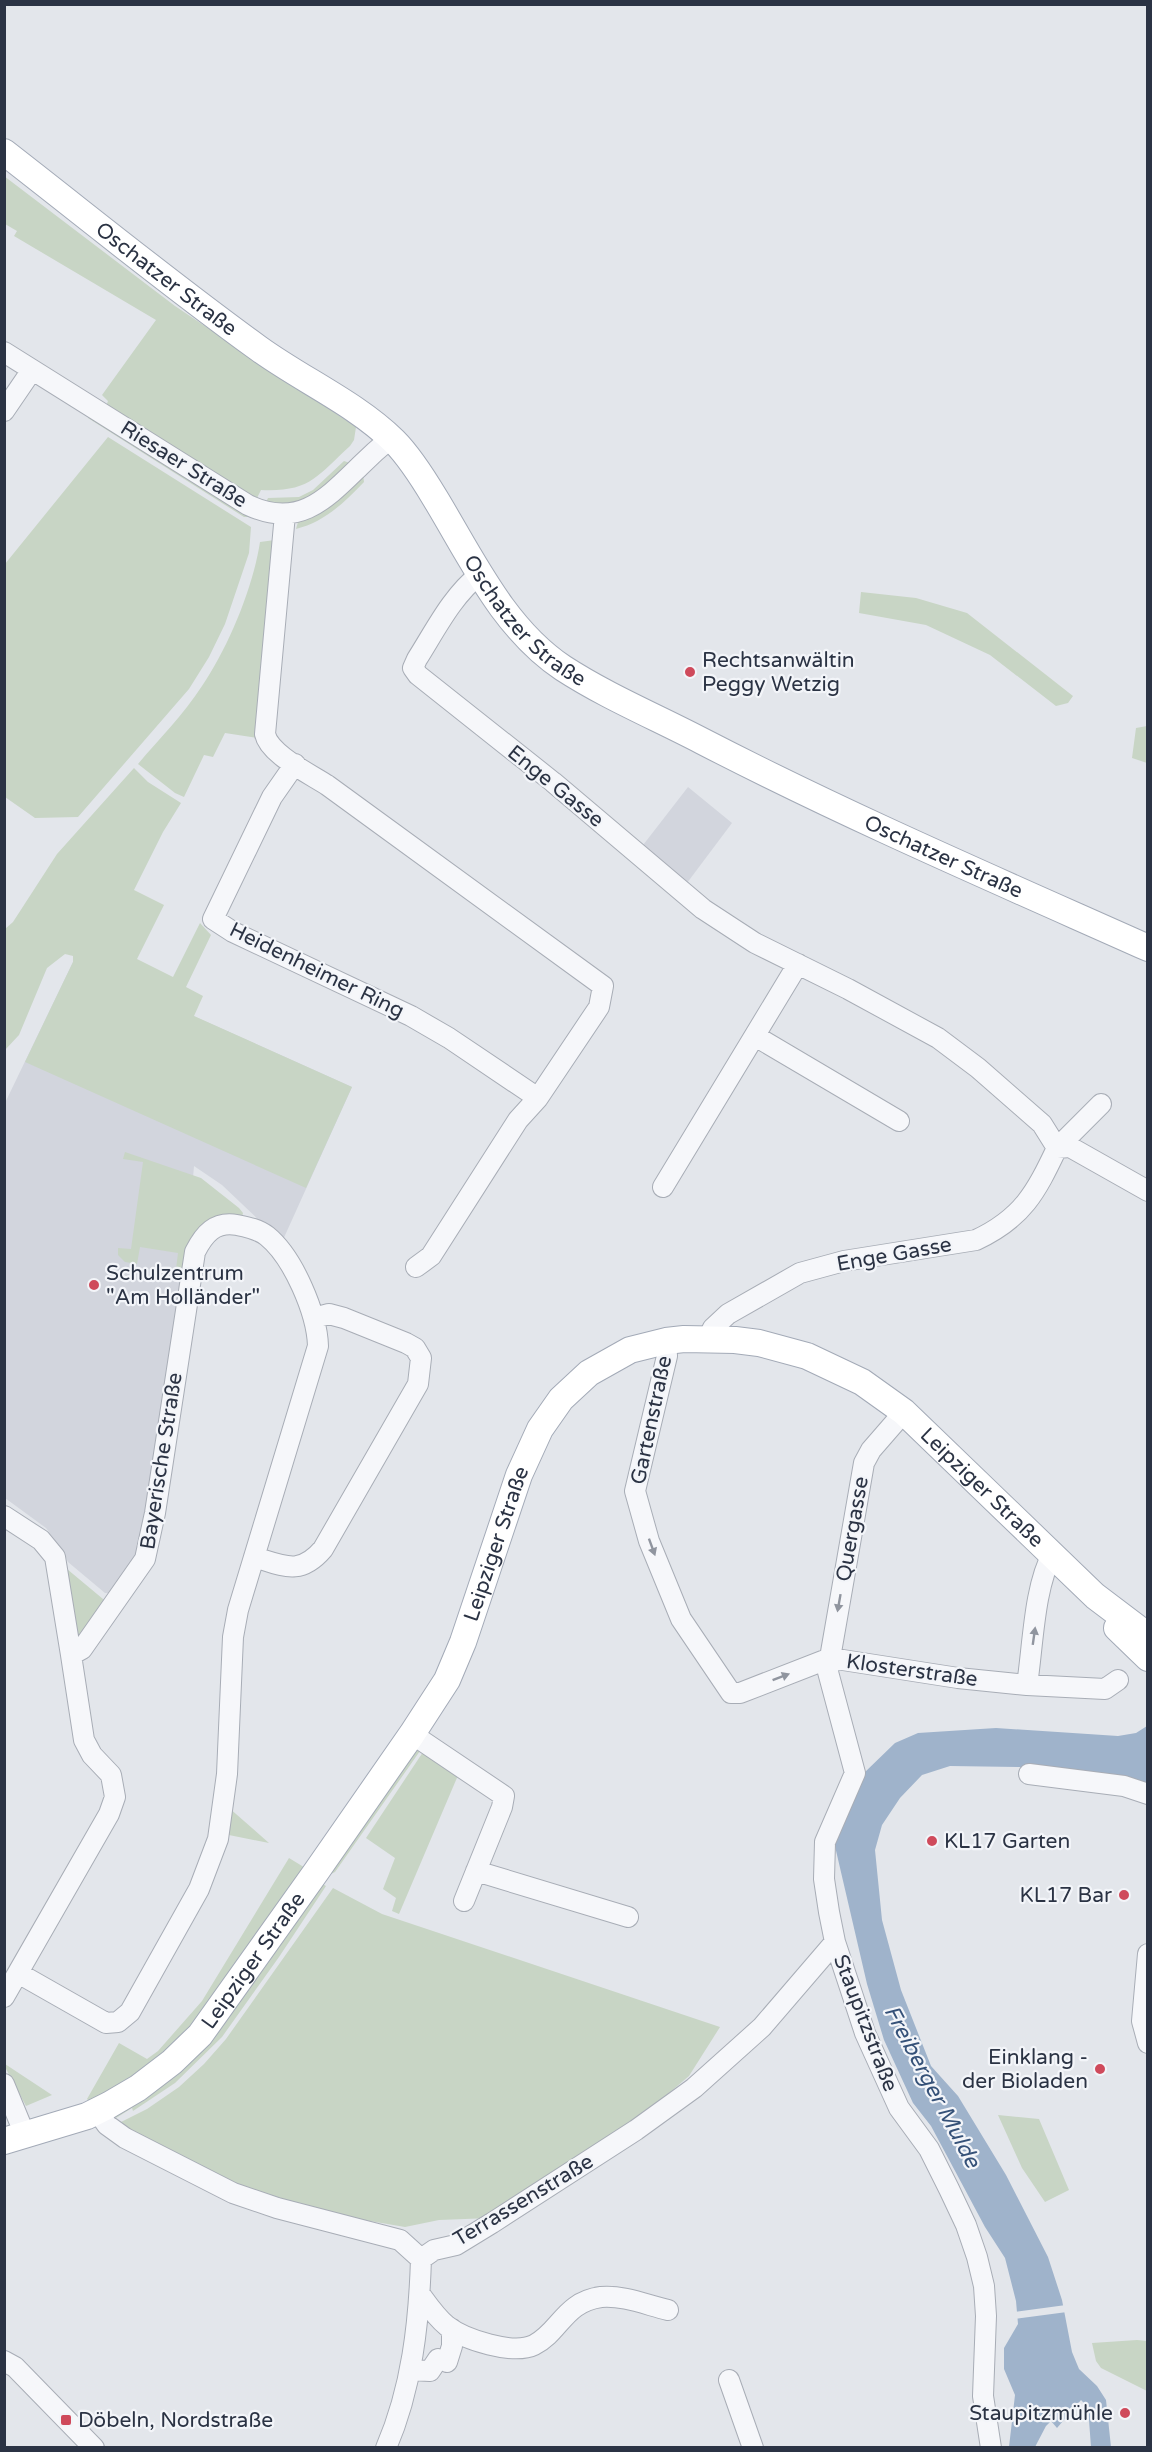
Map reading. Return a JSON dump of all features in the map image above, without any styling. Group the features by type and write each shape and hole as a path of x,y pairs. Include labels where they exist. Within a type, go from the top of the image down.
{"main road":[{"name":"Oschatzer Straße","path":"4,152 214,316 264,352 365,417 391,438 420,474 480,574 513,621 534,644 564,668 826,803 1148,948"},
{"name":"Leipziger Straße","path":"15,2138 87,2116 138,2088 172,2062 200,2035 224,2005 447,1680 463,1642 519,1475 540,1429 561,1399 589,1373 630,1350 666,1341 708,1338 771,1346 831,1366 862,1382 904,1412 1053,1553 1095,1596 1148,1636"},
{"name":"Leipziger Straße","path":"1095,1596 1113,1624 1148,1658"}],"street":[{"name":"Riesaer Straße","path":"4,352 248,505 274,514 301,512 329,496 391,438"},
{"path":"4,411 32,370"},
{"path":"285,514 265,735 267,743 603,986 599,1007 538,1098 518,1120 431,1256 416,1267"},
{"name":"Enge Gasse","path":"480,574 466,585 451,604 417,659 413,668 418,675 553,782 703,909 755,943 938,1038 978,1068 1042,1124 1057,1148"},
{"name":"Heidenheimer Ring","path":"295,764 272,797 213,919 233,932 411,1016 449,1038 538,1098"},
{"path":"663,1187 798,964"},
{"path":"755,1036 899,1121"},
{"name":"Enge Gasse","path":"708,1338 712,1328 728,1314 800,1273 844,1261 976,1240 993,1232 1013,1218 1029,1200 1057,1148 1101,1104"},
{"path":"1057,1148 1070,1147 1148,1191"},
{"name":"Bayerische Straße","path":"71,1656 82,1648 145,1559 155,1513 189,1278 195,1252 202,1238 212,1228 233,1224 254,1229 265,1235 289,1262 314,1318"},
{"path":"18,1973 106,2023 118,2022 130,2012 199,1889 218,1839 227,1774 233,1637 238,1610 254,1557 318,1347 314,1318 329,1314 344,1318 415,1348 421,1358 418,1384 323,1549 314,1560 303,1567 288,1567 254,1557"},
{"name":"Gartenstraße","path":"666,1341 667,1356 635,1491 649,1541 681,1619 731,1693"},
{"name":"Quergasse","path":"830,1658 864,1463 871,1450 904,1412"},
{"path":"4,1516 41,1540 55,1557 84,1740 92,1755 111,1775 115,1797 109,1814 4,1997"},
{"path":"1027,1685 1041,1586 1045,1567 1053,1553"},
{"name":"Klosterstraße","path":"731,1693 740,1693 830,1658 958,1678 1027,1685 1105,1689 1118,1680"},
{"name":"Staupitzstraße","path":"830,1658 828,1672 855,1773 825,1842 824,1879 835,1942 865,2033 899,2108 929,2149 966,2225 977,2257 985,2300 983,2396 991,2448"},
{"path":"412,1734 504,1796 502,1807 464,1901"},
{"path":"1029,1774 1124,1786 1148,1794"},
{"path":"476,1871 628,1917"},
{"name":"Terrassenstraße","path":"422,2259 434,2250 456,2245 492,2223 636,2130 694,2088 762,2027 835,1942"},
{"path":"1147,1956 1142,2021 1148,2043"},
{"path":"4,2084 15,2138"},
{"path":"97,2111 107,2125 125,2138 233,2193 277,2208 400,2240 422,2259 411,2370 399,2416 386,2448"},
{"path":"420,2294 432,2311 464,2337 503,2347 534,2345 568,2312 582,2303 600,2297 620,2297 668,2310"},
{"path":"411,2370 430,2371 442,2360 452,2346 452,2329"},
{"path":"4,2361 15,2367 94,2448"},
{"path":"729,2380 753,2448"}],"shaded area":[{"path":"688,787 732,823 684,887 640,849"},
{"name":"Schulzentrum \"Am Holländer\"","path":"73,962 352,1087 282,1242 222,1185 194,1166 185,1272 143,1545 118,1593 105,1593 68,1562 46,1528 5,1498 4,1105"}],"green space":[{"path":"4,176 175,306 356,427 354,440 350,446 311,480 291,488 261,490 256,500 106,406 108,401 102,395 156,320 14,236 17,231 5,224"},
{"path":"91,414 250,513 248,517 244,517 88,418"},
{"path":"108,437 251,527 249,553 225,624 209,657 189,689 78,817 35,818 5,797 5,564"},
{"path":"344,461 353,464 321,492 288,506 265,504 268,498 299,497 313,490"},
{"path":"363,474 364,482 341,504 316,522 296,529 298,522 317,514"},
{"path":"275,540 258,738 225,733 213,757 204,755 184,797 175,793 138,764 195,696 212,671 238,617 252,579 260,542"},
{"path":"861,592 916,598 967,613 1073,696 1068,703 1056,706 990,655 926,625 859,613"},
{"path":"1148,726 1147,763 1132,758 1136,728"},
{"path":"134,768 148,782 181,803 163,832 134,890 164,905 137,959 173,977 200,923 211,935 186,987 203,996 194,1016 352,1087 306,1188 25,1062 73,962 73,956 65,954 47,968 19,1035 5,1050 5,929 13,922 57,854"},
{"path":"125,1152 201,1178 239,1208 243,1213 242,1217 237,1219 183,1269 176,1269 178,1253 140,1247 137,1264 125,1262 118,1255 118,1248 131,1249 143,1162 123,1159"},
{"path":"67,1569 109,1604 75,1643"},
{"path":"414,1750 420,1751 335,1872 331,1874 328,1870"},
{"path":"423,1752 459,1773 399,1914 392,1911 396,1898 383,1889 395,1858 366,1838"},
{"path":"228,1807 269,1843 224,1834"},
{"path":"289,1858 307,1869 176,2048 92,2105 87,2099 119,2043 147,2059 158,2051 202,2001"},
{"path":"319,1882 326,1886 222,2037 175,2083 133,2111 132,2108 116,2118 113,2112 143,2094"},
{"path":"333,1888 382,1914 720,2027 689,2076 635,2122 491,2218 439,2220 405,2227 300,2209 257,2197 117,2124 147,2109 179,2087 204,2064 226,2039"},
{"path":"5,2064 52,2095 26,2106"},
{"path":"998,2115 1039,2119 1069,2190 1045,2202 1022,2168"},
{"path":"1147,2341 1147,2391 1101,2368 1096,2361 1092,2343"}],"water":[{"name":"Freiberger Mulde","path":"1147,1726 1147,1788 1125,1780 1019,1767 950,1766 922,1775 900,1798 882,1825 875,1850 882,1920 901,1990 931,2066 958,2096 1006,2175 1048,2257 1062,2300 1072,2352 1079,2369 1097,2386 1106,2400 1111,2447 1091,2447 1088,2407 1081,2400 1057,2428 1051,2421 1046,2426 1035,2447 1009,2447 1015,2395 1004,2369 1004,2348 1018,2324 1016,2301 1005,2258 985,2227 931,2126 913,2103 884,2040 867,1984 834,1842 864,1773 895,1743 918,1733 996,1728 1118,1736 1136,1733"}],"pier":[{"path":"1066,2305 1067,2312 1015,2319 1014,2312"}],"place":[{"name":"Rechtsanwältin Peggy Wetzig","path":"690,672"},
{"name":"Schulzentrum \"Am Holländer\"","path":"94,1285"},
{"name":"KL17 Garten","path":"932,1841"},
{"name":"KL17 Bar","path":"1124,1895"},
{"name":"Einklang - der Bioladen","path":"1100,2069"},
{"name":"Staupitzmühle","path":"1125,2413"},
{"name":"Döbeln, Nordstraße","path":"66,2420"}]}
